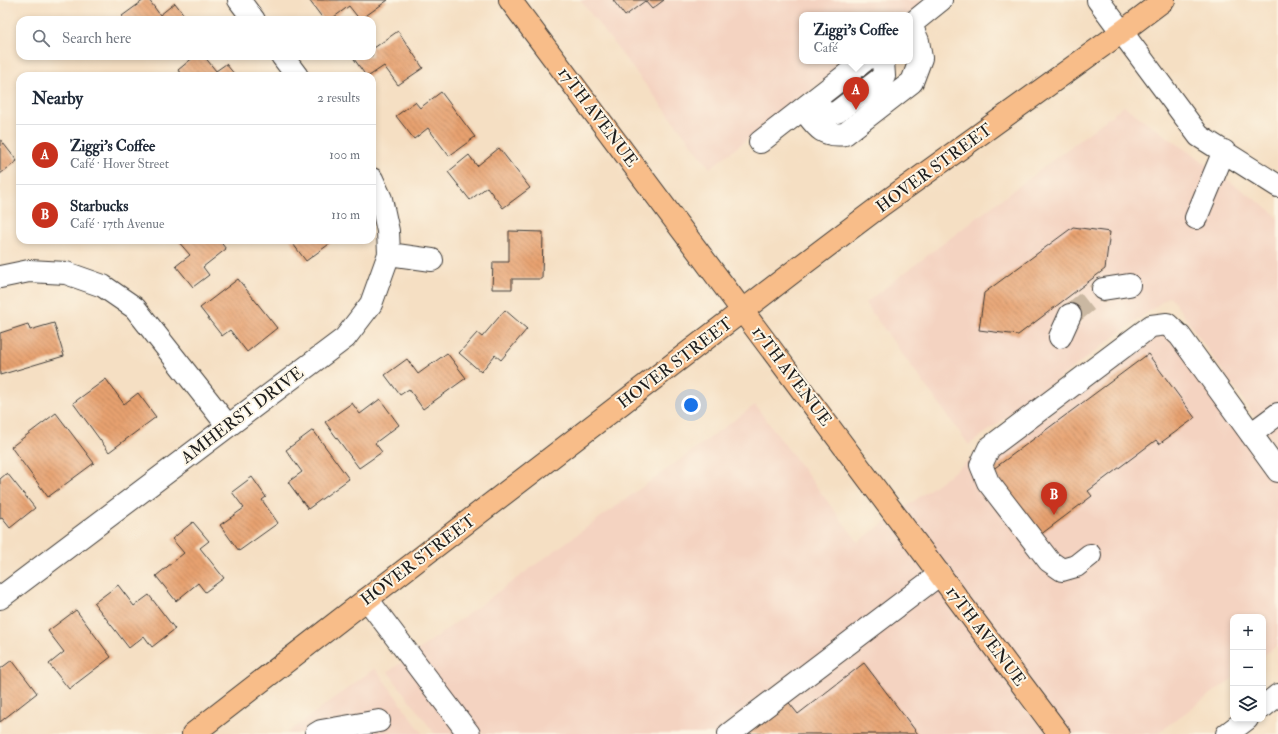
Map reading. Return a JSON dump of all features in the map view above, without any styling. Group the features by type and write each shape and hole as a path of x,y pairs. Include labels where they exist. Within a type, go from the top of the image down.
{"main road":[{"name":"17TH AVENUE","path":"510,0 1060,734"},
{"name":"HOVER STREET","path":"193,734 883,204 1164,0"}],"street":[{"path":"239,0 251,16"},
{"path":"913,23 941,0"},
{"path":"1098,0 1123,31 1199,136 1224,150 1278,186"},
{"path":"809,104 818,129 834,135 845,134 912,82 921,58 918,41 913,31"},
{"path":"285,60 294,72"},
{"path":"760,142 860,64"},
{"path":"809,104 830,114 837,112 884,76 883,64"},
{"path":"1196,218 1224,150"},
{"name":"AMHERST DRIVE","path":"0,598 345,338 371,304 389,254 388,231 381,199 376,188"},
{"path":"389,254 432,260"},
{"path":"0,277 29,271 66,273 103,286 135,308 228,426"},
{"path":"1103,290 1129,285"},
{"path":"1060,337 1070,315"},
{"path":"1090,555 1076,566 1062,570 1049,561 988,482 981,465 990,448 1151,326 1168,324 1180,336 1278,471"},
{"path":"1251,434 1278,414"},
{"path":"729,734 940,574"},
{"path":"367,599 469,734"},
{"path":"1266,705 1278,695"},
{"path":"316,734 321,730 379,721"},
{"path":"1226,734 1242,722"}],"shaded area":[{"path":"580,0 928,0 912,12 799,12 799,64 845,64 710,168"},
{"path":"1124,106 1273,212 1278,219 1278,450 1170,296 969,445 865,303"},
{"path":"1165,317 1278,471 1278,645 1266,654 1266,614 1230,614 1230,680 1156,734 435,734 388,672 755,405 858,542"},
{"path":"375,668 423,734 286,734"}],"building":[{"path":"144,0 149,0 160,15 175,3 185,16 122,16"},
{"path":"309,0 388,0 366,16 357,16 349,6 335,16 321,16"},
{"path":"613,0 664,0 652,9 645,1 625,16"},
{"path":"398,31 423,68 398,85 384,66 375,72 363,72 355,60 376,60 376,47"},
{"path":"190,60 207,60 216,71 226,64 233,72 179,72 178,70"},
{"path":"441,92 475,137 449,156 428,128 414,139 396,116 415,102 420,108"},
{"path":"0,139 16,162 0,174"},
{"path":"499,148 530,188 503,208 487,187 470,200 448,172 469,155 477,166"},
{"path":"1073,227 1110,232 1105,269 1018,335 979,330 984,293"},
{"path":"509,231 543,232 542,279 512,279 512,289 492,289 493,262 509,262"},
{"path":"180,244 222,244 226,249 203,267 209,275 193,287 176,266 190,255"},
{"path":"293,244 329,244 306,261"},
{"path":"238,279 277,328 247,352 230,330 222,336 200,308"},
{"path":"505,310 527,329 501,360 495,355 481,372 459,353 477,333 482,337"},
{"path":"54,323 64,356 0,375 0,333 28,324 30,330"},
{"path":"447,353 466,378 423,409 409,389 400,395 385,375 407,359 418,374"},
{"path":"1148,354 1195,418 1159,444 1156,440 1088,491 1092,496 1040,535 992,470"},
{"path":"106,379 124,404 138,393 156,417 109,452 73,403"},
{"path":"380,399 399,425 375,443 382,452 359,468 325,422 352,403 360,414"},
{"path":"56,413 94,463 48,497 11,447"},
{"path":"313,430 349,479 308,509 288,482 302,472 286,450"},
{"path":"7,473 35,508 10,528 2,518 0,519 0,479"},
{"path":"252,477 266,497 262,500 278,523 239,551 220,525 244,508 232,492"},
{"path":"193,522 209,541 200,548 224,578 205,592 198,583 176,601 156,576 184,553 172,539"},
{"path":"118,585 134,606 149,595 175,629 152,647 144,636 129,648 94,603"},
{"path":"76,610 111,657 69,689 49,664 64,652 48,631"},
{"path":"12,660 37,693 0,722 0,669"},
{"path":"864,663 918,734 740,734 786,699 798,714"}],"tunnel":[{"path":"1070,315 1103,289"}],"place":[{"name":"Ziggi's Coffee","path":"856,110"},
{"name":"Starbucks","path":"1054,515"}]}
